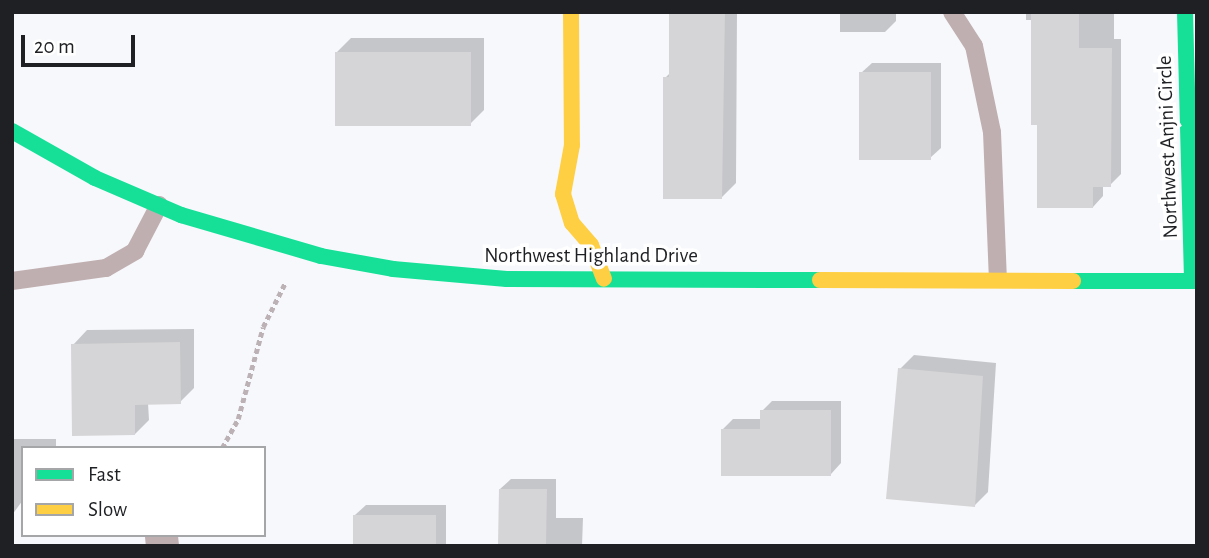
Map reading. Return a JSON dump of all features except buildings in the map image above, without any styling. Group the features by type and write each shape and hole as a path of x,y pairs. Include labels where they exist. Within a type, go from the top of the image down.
{"main road":[{"path":"571,12 572,145 563,194 572,223 591,245 604,279"},
{"name":"Northwest Anjni Circle","path":"1185,12 1194,281"},
{"name":"Northwest Highland Drive","path":"12,131 95,178 159,205 251,238 393,269 507,279 1194,281"}],"lane":[{"path":"952,12 974,46 992,132 998,279"},
{"path":"12,281 106,268 135,251 159,205"}],"path":[{"path":"223,446 238,419 263,327 286,283"}],"traffic: fast":[{"path":"1185,12 1192,281"},
{"path":"12,131 95,178 181,215 321,256 393,269 507,279 820,280"},
{"path":"1073,281 1197,281"}],"traffic: slow":[{"path":"571,12 572,145 563,194 572,223 591,245 604,279"},
{"path":"820,280 1073,281"}]}
